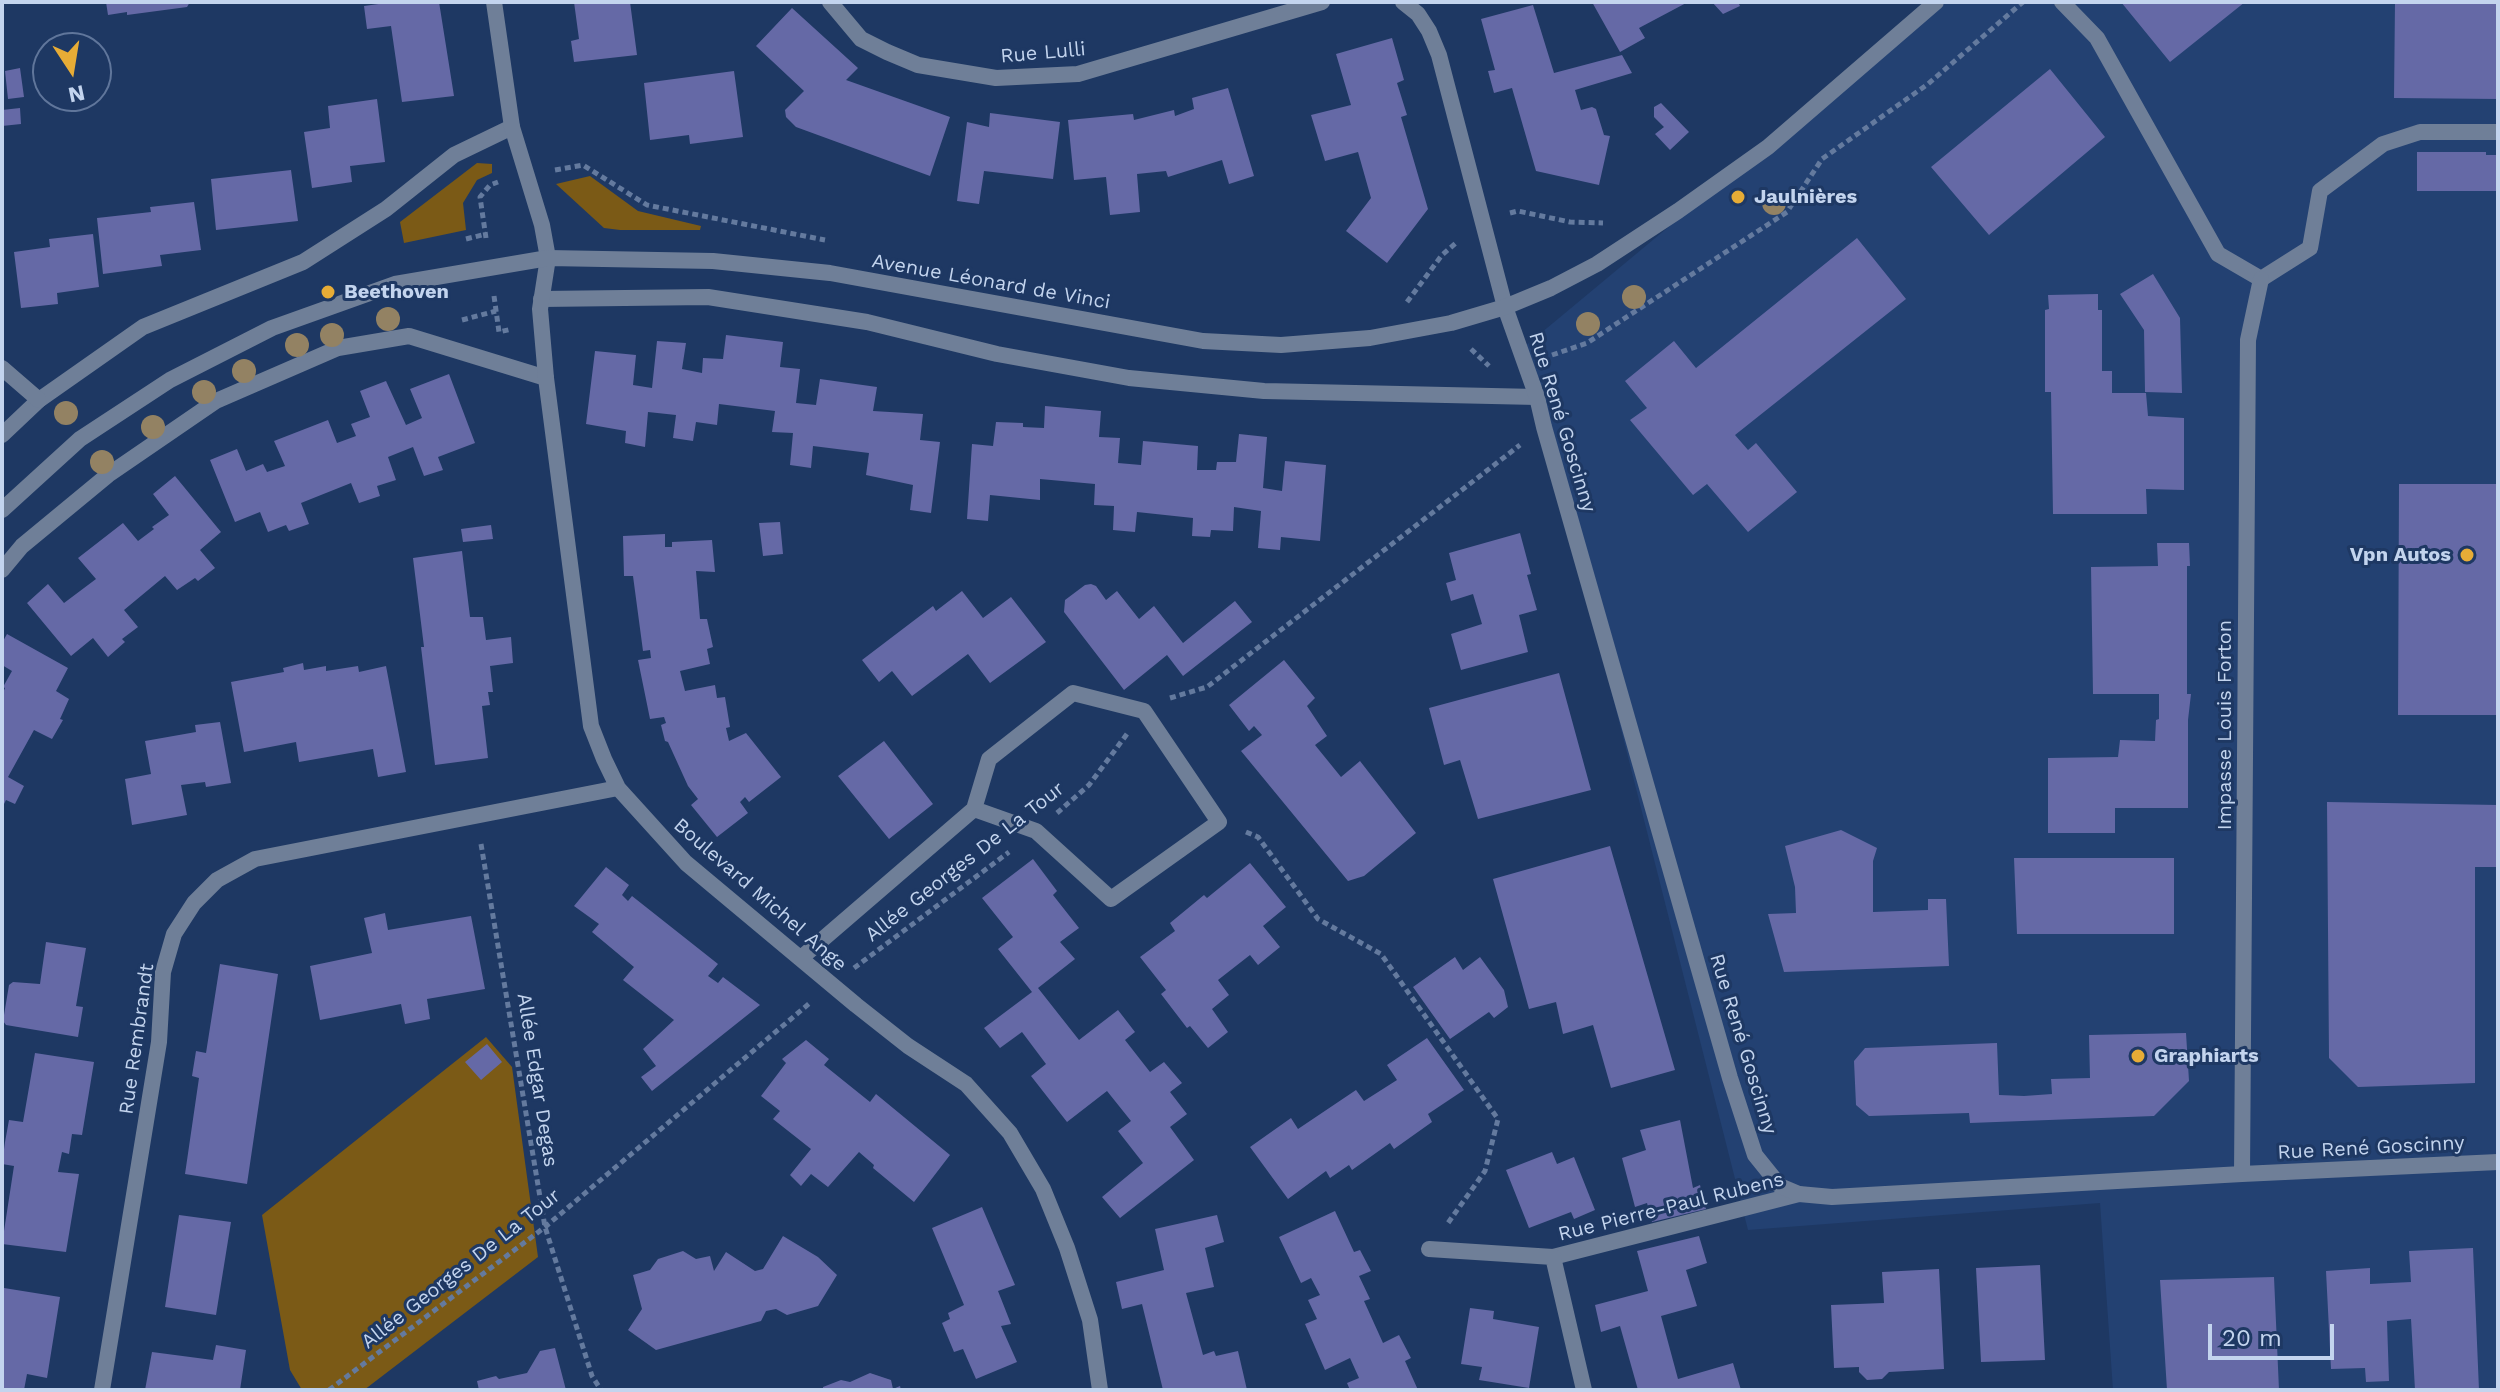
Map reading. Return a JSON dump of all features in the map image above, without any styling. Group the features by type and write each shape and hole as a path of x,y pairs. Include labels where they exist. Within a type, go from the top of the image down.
{"street":[{"path":"494,2 512,127 542,225 548,258"},
{"name":"Rue Lulli","path":"830,2 861,39 887,52 918,65 996,78 1078,74 1322,2"},
{"name":"Avenue Léonard de Vinci","path":"2,510 80,439 170,380 272,328 395,284 548,258 713,261 830,273 1203,341 1281,345 1370,338 1451,323 1505,307 1551,288 1597,264 1678,211 1768,147 1936,2"},
{"path":"2062,2 2097,38 2218,254 2261,279 2310,248 2320,191 2383,144 2420,132 2498,132"},
{"path":"1406,3 1429,31 1439,55 1505,307"},
{"path":"2,435 39,400 143,327 303,262 386,209 454,155 512,127"},
{"name":"Boulevard Michel Ange","path":"548,258 541,299 546,378 591,726 618,788 686,863 908,1046 966,1084 1010,1133 1043,1189 1067,1248 1090,1320 1100,1390"},
{"name":"Impasse Louis Forton","path":"2242,1174 2248,340 2261,279"},
{"path":"541,299 708,297 867,322 997,354 1129,378 1264,391 1537,397"},
{"name":"Rue René Goscinny","path":"1505,307 1537,397 1726,1063 1755,1155 1780,1186 1799,1194 1863,1196 2498,1162"},
{"path":"2,570 22,546 108,475 216,401 338,348 409,336 546,378"},
{"path":"2,368 39,400"},
{"path":"801,958 974,809 989,759 1073,693 1144,711 1219,822 1111,899 1036,831 974,809"},
{"name":"Rue Rembrandt","path":"102,1390 159,1042 163,972 174,934 194,903 217,880 255,859 618,788"},
{"name":"Rue Pierre-Paul Rubens","path":"1429,1249 1553,1257 1799,1194"},
{"name":"Rue Pierre-Paul Rubens","path":"1553,1257 1584,1390"}],"path":[{"path":"525,176 583,165 647,205 838,242"},
{"path":"1397,305 1408,301 1442,255 1482,222 1518,211 1570,222 1613,223"},
{"name":"Allée Georges De La Tour","path":"329,1390 545,1227 831,985 1036,831 1089,785 1144,711 1168,699 1207,687 1544,427"},
{"name":"Allée Edgar Degas","path":"476,816 545,1227 592,1376 601,1390"},
{"path":"1219,822 1258,837 1318,919 1381,954 1498,1119 1485,1171 1429,1249"}],"shaded area":[{"path":"1939,2 2498,2 2498,1390 2113,1390 2100,1203 1748,1230 1537,398 1517,353"},
{"path":"477,163 492,164 492,173 477,180 463,203 466,230 404,243 400,222"},
{"path":"590,176 638,211 701,226 700,230 604,228 556,184"},
{"path":"486,1037 512,1067 538,1257 364,1390 302,1390 290,1370 262,1215"}],"building":[{"path":"106,2 190,2 187,7 108,15"},
{"path":"393,2 439,2 454,96 402,102 391,26 367,29 364,6"},
{"path":"574,2 630,2 637,55 574,62 571,41 579,39"},
{"path":"1592,2 1688,2 1639,28 1645,38 1620,52"},
{"path":"1712,2 1738,2 1740,6 1723,14"},
{"path":"2121,2 2245,2 2170,62"},
{"path":"2395,2 2498,2 2498,99 2394,98"},
{"path":"1533,5 1554,73 1622,55 1632,73 1575,90 1581,110 1596,109 1604,135 1610,136 1599,185 1536,171 1512,88 1494,93 1488,71 1495,70 1481,19"},
{"path":"792,8 858,68 846,80 950,117 930,176 796,127 786,117 785,110 804,91 756,46"},
{"path":"1392,38 1404,80 1397,83 1407,115 1401,117 1428,209 1387,263 1346,231 1371,198 1358,152 1325,161 1311,115 1351,105 1336,54"},
{"path":"20,68 24,97 8,99 5,71"},
{"path":"2050,69 2105,137 1989,235 1931,167"},
{"path":"734,71 743,137 690,144 689,135 650,140 644,83"},
{"path":"1228,88 1254,176 1229,184 1222,160 1168,177 1166,171 1137,174 1140,212 1110,215 1106,177 1074,180 1068,120 1133,114 1134,120 1174,110 1175,116 1194,109 1192,98"},
{"path":"377,99 385,162 350,166 352,182 312,188 304,132 330,128 328,106"},
{"path":"1661,103 1689,132 1670,150 1655,134 1664,127 1654,117 1654,107"},
{"path":"20,108 21,124 2,126 2,110"},
{"path":"990,113 1060,122 1053,179 984,171 979,204 957,201 967,122 989,127"},
{"path":"2417,152 2486,152 2486,155 2498,155 2498,191 2417,191"},
{"path":"291,170 298,221 216,230 211,179"},
{"path":"194,202 201,250 160,255 162,266 103,274 97,218 151,212 150,207"},
{"path":"93,234 99,287 57,293 58,304 21,308 14,252 50,247 49,239"},
{"path":"1857,238 1906,299 1735,435 1748,450 1756,443 1797,492 1748,532 1707,484 1693,495 1630,420 1647,408 1625,381 1674,341 1696,368"},
{"path":"2153,274 2180,318 2182,393 2145,392 2144,330 2120,294"},
{"path":"2098,294 2098,310 2102,310 2102,371 2112,371 2112,393 2146,393 2148,416 2184,418 2184,490 2146,489 2147,514 2053,514 2051,392 2045,392 2045,310 2049,309 2048,295"},
{"path":"726,335 783,342 780,367 800,369 796,403 816,405 820,379 877,387 873,411 923,414 920,440 940,442 931,513 910,510 913,485 866,475 869,453 813,446 811,468 790,465 793,433 772,432 775,411 719,404 717,425 696,422 693,441 673,438 676,415 648,412 645,447 625,443 626,431 586,424 595,351 636,355 633,385 652,388 657,341 686,343 682,369 702,373 703,358 723,359"},
{"path":"449,374 475,443 438,457 443,470 424,476 413,447 388,457 396,480 377,486 380,496 359,503 351,483 301,503 309,524 289,531 286,525 268,532 260,512 235,522 210,460 237,449 246,471 263,464 267,472 285,466 274,441 328,420 337,443 356,436 351,424 370,417 360,391 386,381 406,425 422,418 410,389"},
{"path":"1045,406 1101,411 1099,437 1120,438 1118,463 1141,465 1143,441 1198,446 1197,470 1216,470 1217,462 1236,462 1239,434 1267,437 1263,488 1282,491 1285,461 1326,465 1320,541 1281,537 1280,550 1258,548 1261,511 1234,507 1233,531 1211,530 1210,537 1192,536 1193,518 1137,512 1135,532 1113,530 1114,506 1094,505 1095,484 1040,479 1040,500 990,495 988,521 967,519 972,444 993,446 996,422 1044,428"},
{"path":"175,476 221,532 200,550 215,568 198,581 195,578 177,590 165,576 124,610 138,627 122,639 125,642 108,657 93,638 71,656 27,603 48,584 64,603 96,579 78,558 123,523 138,541 154,529 152,527 169,515 153,494"},
{"path":"2399,484 2498,484 2498,715 2398,715"},
{"path":"780,522 783,554 763,556 759,523"},
{"path":"491,525 493,539 463,542 461,529"},
{"path":"1520,533 1537,610 1519,615 1528,652 1461,670 1451,634 1482,624 1473,594 1451,601 1446,583 1456,580 1449,553"},
{"path":"665,534 665,547 672,547 672,542 712,540 715,572 696,571 700,619 707,619 713,647 707,649 710,664 680,671 685,691 715,685 717,698 725,697 729,741 746,733 781,777 749,802 745,797 740,802 748,813 717,837 691,805 698,799 665,741 661,725 666,723 664,717 650,719 638,660 651,658 650,650 643,651 633,576 624,576 623,536"},
{"path":"2157,543 2189,543 2187,694 2191,694 2188,808 2115,808 2115,833 2048,833 2048,758 2118,757 2120,740 2155,741 2159,694 2093,694 2091,567 2158,566"},
{"path":"462,551 470,617 483,617 486,640 511,637 513,663 490,666 493,692 488,692 490,705 482,706 488,758 435,765 413,558"},
{"path":"1091,584 1106,600 1117,591 1139,619 1154,606 1183,643 1235,601 1252,622 1183,676 1167,655 1124,690 1064,612 1065,600"},
{"path":"962,591 983,618 1011,597 1046,642 990,683 968,654 912,696 892,671 879,682 862,660 933,606 936,611"},
{"path":"7,634 68,668 56,691 69,699 60,719 63,720 52,739 34,730 8,777 24,786 15,804 6,800 2,808 2,695 12,671 2,665 2,643"},
{"path":"1284,660 1315,698 1307,706 1327,736 1315,745 1341,777 1360,761 1416,833 1364,876 1348,881 1241,751 1262,735 1254,726 1249,731 1229,705"},
{"path":"303,663 304,670 326,666 326,671 358,666 359,672 386,666 406,772 378,777 373,749 299,762 296,742 244,752 231,682 284,672 283,668"},
{"path":"1559,673 1591,790 1478,819 1460,760 1444,765 1429,708"},
{"path":"220,722 231,783 206,787 205,782 181,785 187,815 132,825 125,779 151,774 145,741 196,732 195,725"},
{"path":"884,741 933,804 889,839 838,776"},
{"path":"2327,802 2498,805 2498,867 2475,867 2475,1083 2358,1087 2329,1058"},
{"path":"1841,830 1877,848 1873,861 1873,912 1928,910 1928,899 1946,899 1949,966 1784,972 1768,914 1796,913 1795,887 1785,846"},
{"path":"1610,846 1675,1070 1611,1088 1593,1025 1563,1034 1556,1002 1529,1009 1493,879"},
{"path":"2014,858 2174,858 2174,934 2017,934"},
{"path":"1033,859 1057,891 1053,895 1079,928 1060,942 1075,959 1038,988 1079,1040 1118,1010 1135,1032 1125,1040 1150,1072 1164,1062 1182,1083 1170,1092 1187,1114 1170,1127 1194,1160 1120,1218 1102,1197 1143,1163 1118,1131 1131,1121 1107,1091 1067,1122 1031,1076 1046,1064 1022,1032 1000,1048 984,1028 1032,992 998,949 1013,937 982,898"},
{"path":"1250,863 1286,907 1263,926 1280,947 1258,965 1250,955 1218,980 1229,995 1212,1009 1228,1032 1208,1048 1190,1026 1187,1028 1161,994 1166,990 1140,957 1175,931 1170,923"},
{"path":"606,867 629,885 622,895 628,901 632,896 718,964 708,976 718,983 723,977 760,1005 652,1091 641,1077 656,1066 643,1049 674,1020 623,980 634,967 592,932 599,924 574,906"},
{"path":"385,913 388,930 471,916 485,989 427,999 430,1019 405,1024 401,1004 320,1020 310,966 372,953 364,918"},
{"path":"46,942 86,948 76,1006 83,1007 78,1037 6,1025 3,1021 9,985 13,982 40,984"},
{"path":"1455,957 1463,970 1480,957 1504,990 1508,1007 1494,1018 1489,1012 1450,1039 1413,987"},
{"path":"220,964 278,974 247,1184 185,1174 199,1078 192,1076 196,1051 206,1053"},
{"path":"2186,1033 2189,1081 2154,1116 1970,1123 1969,1113 1869,1116 1856,1105 1854,1061 1865,1048 1997,1043 1999,1095 2024,1096 2052,1094 2051,1079 2090,1078 2089,1035"},
{"path":"1427,1038 1464,1090 1428,1114 1432,1122 1394,1149 1390,1143 1352,1170 1349,1165 1330,1178 1326,1171 1288,1199 1250,1147 1291,1118 1298,1129 1356,1090 1364,1101 1397,1080 1387,1065"},
{"path":"806,1040 829,1059 824,1065 870,1102 876,1094 950,1155 914,1202 873,1168 874,1165 859,1152 828,1187 811,1174 801,1186 790,1175 811,1149 773,1119 780,1111 761,1096 786,1063 782,1059"},
{"path":"487,1044 502,1062 481,1080 465,1062"},
{"path":"35,1053 94,1062 82,1135 72,1134 69,1154 62,1152 58,1172 79,1174 66,1252 2,1244 14,1166 2,1164 5,1142 9,1120 23,1122"},
{"path":"1680,1120 1693,1188 1700,1185 1706,1209 1652,1222 1647,1203 1635,1207 1622,1158 1646,1150 1640,1130"},
{"path":"1552,1152 1557,1164 1574,1157 1595,1210 1574,1219 1571,1212 1529,1228 1506,1170"},
{"path":"982,1207 1015,1285 998,1291 1011,1324 1001,1326 1017,1362 976,1379 963,1349 954,1352 942,1323 950,1319 948,1313 964,1305 932,1228"},
{"path":"1335,1211 1354,1252 1360,1250 1371,1271 1359,1276 1370,1299 1364,1301 1383,1343 1399,1335 1411,1358 1405,1361 1418,1390 1350,1390 1347,1383 1359,1378 1350,1358 1325,1370 1305,1324 1317,1319 1308,1300 1320,1295 1311,1278 1301,1283 1279,1237"},
{"path":"179,1215 231,1222 216,1315 165,1307"},
{"path":"1217,1215 1224,1242 1205,1248 1214,1287 1186,1293 1203,1355 1214,1351 1216,1356 1238,1351 1247,1390 1163,1390 1142,1304 1122,1309 1116,1282 1164,1270 1155,1229"},
{"path":"783,1236 818,1257 837,1275 818,1306 787,1315 776,1309 766,1311 761,1321 656,1350 628,1330 642,1309 633,1275 650,1270 658,1259 683,1251 696,1259 710,1256 714,1271 726,1252 755,1271 763,1269"},
{"path":"1699,1236 1707,1263 1686,1270 1697,1306 1661,1316 1678,1379 1733,1363 1741,1390 1638,1390 1620,1326 1601,1332 1595,1305 1648,1291 1637,1251"},
{"path":"2473,1248 2479,1390 2415,1390 2411,1319 2387,1321 2389,1381 2366,1382 2365,1368 2331,1369 2326,1271 2370,1268 2370,1284 2411,1282 2409,1251"},
{"path":"2040,1265 2045,1360 1981,1362 1976,1268"},
{"path":"1939,1269 1944,1369 1889,1372 1882,1379 1867,1380 1859,1372 1859,1367 1834,1368 1831,1305 1884,1303 1882,1272"},
{"path":"2274,1277 2279,1390 2167,1390 2160,1280"},
{"path":"4,1288 60,1297 47,1378 27,1374 24,1390 2,1390"},
{"path":"1470,1308 1494,1311 1493,1319 1539,1327 1529,1388 1479,1380 1482,1367 1461,1364"},
{"path":"216,1345 246,1350 240,1390 145,1390 152,1352 213,1360"},
{"path":"555,1348 566,1390 479,1390 477,1381 527,1373 540,1351"},
{"path":"870,1373 891,1380 893,1389 900,1386 901,1390 823,1390 823,1387 841,1380 850,1382"}],"place":[{"name":"Jaulnières","path":"1738,197"},
{"name":"Beethoven","path":"328,292"},
{"name":"Vpn Autos","path":"2467,555"},
{"name":"Graphiarts","path":"2138,1056"}]}
